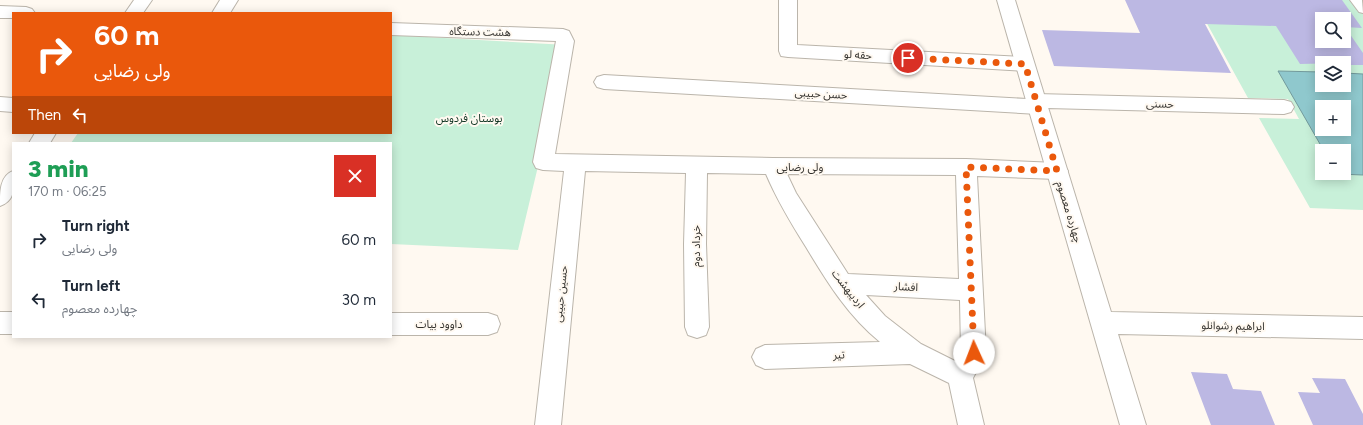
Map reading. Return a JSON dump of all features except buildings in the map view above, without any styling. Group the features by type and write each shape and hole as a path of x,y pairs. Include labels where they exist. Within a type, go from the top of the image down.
{"street":[{"path":"135,12 143,0"},
{"path":"222,12 229,0"},
{"name":"حقه لو","path":"788,0 788,51 1025,64"},
{"name":"چهارده معصوم","path":"1006,0 1133,425"},
{"path":"0,12 12,12"},
{"name":"هشت دستگاه","path":"392,29 561,34 564,36 565,41 543,162"},
{"name":"حسن حبیبی","path":"604,82 1037,104"},
{"path":"0,104 12,104"},
{"name":"حسنی","path":"1037,104 1284,107"},
{"name":"ولی رضایی","path":"543,162 575,164 966,167 1057,171"},
{"name":"حسین حبیبی","path":"548,425 575,164"},
{"name":"خرداد دوم","path":"697,165 695,244 698,327"},
{"name":"اردیبهشت","path":"773,166 790,204 841,284 876,324 912,352 960,376"},
{"path":"966,167 974,353 960,376 971,425"},
{"path":"0,197 12,180"},
{"name":"افشار","path":"841,284 971,290"},
{"path":"0,323 12,323"},
{"name":"ابراهیم رشوانلو","path":"1102,323 1363,328"},
{"name":"داوود بیات","path":"392,324 488,324"},
{"name":"تیر","path":"765,357 912,352"}],"lane":[{"path":"1356,0 1363,9"}],"green space":[{"path":"1194,0 1363,0 1363,210 1310,208 1259,118 1299,119 1288,99 1248,98"},
{"name":"بوستان فردوس","path":"392,35 567,45 518,250 392,244 392,142 72,142 77,134 392,134"}],"water":[{"path":"1278,71 1315,72 1315,92 1351,92 1351,73 1363,74 1363,175 1351,175 1351,144 1320,144 1315,136 1351,136 1351,100 1315,100 1315,135"}],"route":[{"path":"908,58 1025,64 1057,171 966,167 974,353"}]}
